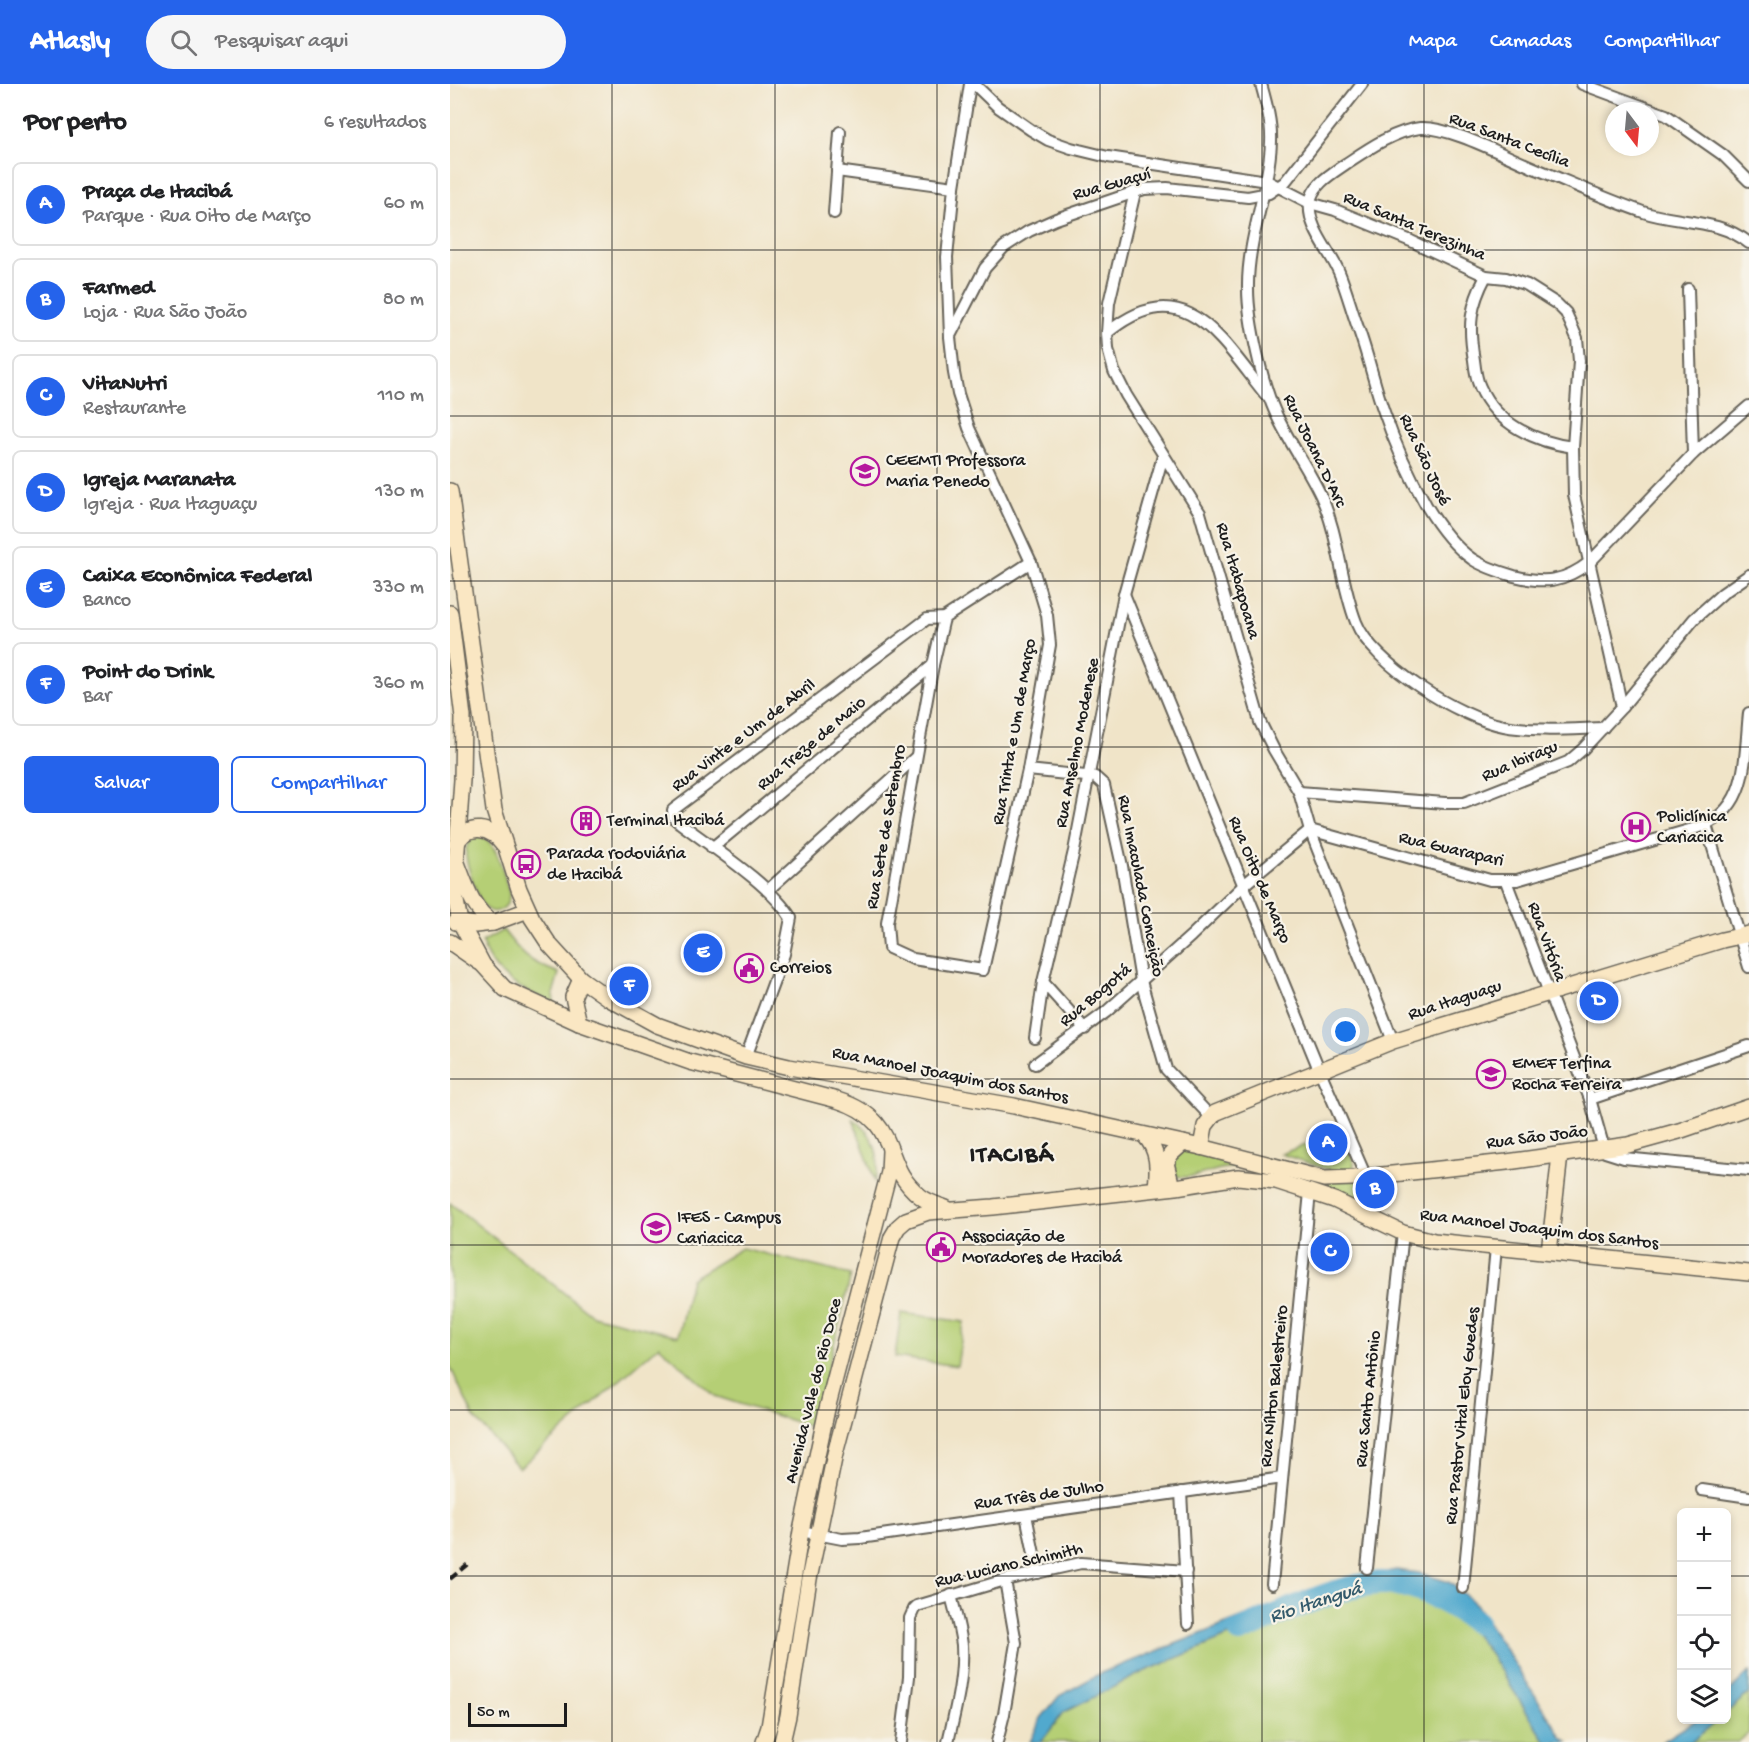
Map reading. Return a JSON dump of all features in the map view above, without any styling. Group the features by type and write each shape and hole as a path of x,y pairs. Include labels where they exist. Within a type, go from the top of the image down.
{"main road":[{"name":"Rua Manoel Joaquim dos Santos","path":"450,491 494,810 528,910 549,945 581,979 608,998 657,1025 746,1057 1014,1106 1201,1147 1324,1179"},
{"path":"450,613 463,717 462,780 454,850 455,922 483,965 505,989 579,1023 690,1062 849,1104 874,1119 889,1143"},
{"path":"493,923 481,915 474,905 454,850 458,840 471,829 479,828 494,835 506,847"},
{"path":"455,922 475,925 493,923 528,910"},
{"name":"Rua Itaguaçu","path":"1211,1117 1221,1110 1393,1041 1548,992 1745,934"},
{"path":"450,942 483,965"},
{"path":"579,1023 573,997 581,979"},
{"name":"Rua São João","path":"1324,1179 1366,1177 1560,1155 1640,1143 1749,1107"},
{"path":"1201,1147 1205,1126 1211,1117"},
{"path":"1145,1136 1152,1143 1155,1151 1164,1187"},
{"name":"Avenida Vale do Rio Doce","path":"889,1143 899,1168 911,1188 929,1202 948,1209"},
{"name":"Avenida Vale do Rio Doce","path":"764,1742 771,1720 801,1530 827,1409 889,1172 889,1143"},
{"path":"1164,1187 1166,1163 1171,1154 1183,1143"},
{"path":"1549,1252 1560,1155"},
{"name":"Rua Manoel Joaquim dos Santos","path":"1226,1178 1276,1181 1334,1200 1403,1233 1434,1241 1749,1273"},
{"name":"Avenida Vale do Rio Doce","path":"782,1742 789,1716 806,1595 835,1454 892,1237 898,1227 906,1220 928,1212 948,1209 993,1207 1226,1178"}],"street":[{"name":"Rua Santa Terezinha","path":"972,84 998,107 1031,130 1071,148 1108,157 1265,181 1310,203 1335,210 1419,244 1486,276 1506,278 1527,285 1566,313 1573,324 1577,338 1579,361 1573,447 1574,495 1622,707"},
{"name":"Rua Trinta e Um de Março","path":"972,84 954,187 947,257 950,337 958,394 967,420 1031,562 1047,615 1050,645 1028,770 983,970"},
{"name":"Rua Joana D'Arc","path":"1261,84 1271,132 1271,143 1250,258 1249,306 1269,399 1327,510 1343,579 1357,624 1368,642 1382,658 1421,688 1480,719 1502,726 1528,728 1604,728"},
{"name":"Rua Guaçuí","path":"950,337 985,268 1004,247 1015,239 1043,225 1155,187 1248,197 1263,195 1279,187 1362,84"},
{"path":"1582,84 1666,115 1723,155 1749,181"},
{"name":"Rua Santa Cecília","path":"1310,203 1316,187 1341,167 1385,140 1419,128 1445,132 1463,138 1645,213 1710,224 1749,243"},
{"path":"834,213 840,132"},
{"path":"837,171 954,187"},
{"name":"Rua Itabapoana","path":"1135,192 1109,303 1108,349 1118,381 1200,513 1260,722 1299,792 1310,830 1393,1041"},
{"name":"Rua São José","path":"1310,203 1317,235 1338,270 1384,411 1412,481 1448,537 1473,559 1487,566 1504,573 1535,580 1566,578 1590,562 1693,454 1749,406"},
{"path":"1486,276 1472,307 1470,324 1470,339 1480,387 1499,414 1526,434 1541,441 1573,447"},
{"path":"1688,289 1693,454"},
{"path":"1107,333 1125,320 1153,308 1165,306 1190,313 1203,321 1269,399"},
{"name":"Rua Anselmo Modenese","path":"1035,1038 1043,982 1074,851 1124,594 1163,456"},
{"name":"Rua Vinte e Um de Abril","path":"746,1057 784,954 791,928 791,918 768,890 674,818 674,810 927,619 944,618 1031,562"},
{"name":"Rua Ibiraçu","path":"1299,792 1445,803 1464,802 1568,762 1604,728 1694,619 1723,593 1749,576"},
{"name":"Rua Oito de Março","path":"1124,594 1366,1177"},
{"name":"Rua Sete de Setembro","path":"944,618 933,665 887,922 889,948 914,959 983,970"},
{"name":"Rua Treze de Maio","path":"712,848 933,665"},
{"name":"Rua Guarapari","path":"1310,830 1490,880 1517,880 1706,825 1724,813 1734,802 1743,775 1749,713"},
{"path":"768,890 917,757"},
{"path":"1028,770 1089,776"},
{"name":"Rua Imaculada Conceição","path":"1089,776 1100,780 1108,801 1122,866 1141,981 1166,1069 1211,1117"},
{"path":"1706,825 1745,934 1749,967"},
{"name":"Rua Bogotá","path":"1035,1064 1085,1029 1141,981 1245,884 1310,830"},
{"name":"Rua Vitória","path":"1506,881 1590,1099 1604,1149"},
{"path":"1043,982 1085,1029"},
{"path":"1590,1099 1749,1046"},
{"path":"1604,1149 1609,1154 1624,1158 1749,1170"},
{"name":"Rua Nílton Balestreiro","path":"1272,1584 1310,1192"},
{"name":"Rua Santo Antônio","path":"1367,1568 1403,1233"},
{"name":"Rua Pastor Vital Eloy Guedes","path":"1463,1588 1496,1248"},
{"name":"Rua Três de Julho","path":"801,1530 850,1539 1282,1478"},
{"path":"1702,1490 1749,1497"},
{"path":"1181,1492 1188,1624"},
{"path":"1026,1515 1038,1573"},
{"name":"Rua Luciano Schimith","path":"900,1742 909,1677 910,1618 917,1606 1005,1580 1081,1563 1186,1571"},
{"path":"997,1742 1016,1643 1005,1580"},
{"path":"948,1742 958,1698 962,1660 961,1637 951,1595"}],"green space":[{"path":"482,837 488,840 496,853 509,893 507,904 500,910 491,911 481,902 467,861 466,848 469,843"},
{"path":"503,930 527,957 559,973 553,994 554,1003 510,981 493,965 482,942"},
{"path":"853,1119 867,1132 875,1146 878,1163 875,1181"},
{"path":"1341,1131 1354,1164 1352,1172 1344,1175 1281,1154"},
{"path":"1183,1151 1383,1182 1368,1211 1289,1178 1256,1169 1232,1167 1190,1176 1177,1176 1170,1161"},
{"path":"450,1203 592,1315 678,1336 691,1279 742,1248 851,1275 815,1422 808,1426 715,1396 659,1346 519,1468 473,1416 450,1366"},
{"path":"901,1313 964,1322 957,1366 895,1357"},
{"path":"1407,1583 1430,1586 1464,1620 1489,1652 1546,1742 1041,1742 1064,1712 1143,1672 1291,1610 1355,1586"},
{"path":"1749,1693 1749,1733 1738,1742 1691,1742 1713,1724 1731,1724 1731,1709"}],"water":[{"name":"Rio Itanguá","path":"1396,1570 1420,1573 1449,1582 1476,1604 1562,1737 1568,1742 1546,1742 1489,1652 1464,1620 1430,1586 1407,1583 1355,1586 1291,1610 1143,1672 1064,1712 1041,1742 1030,1742 1041,1718 1059,1696 1101,1673 1290,1599 1362,1577"},
{"path":"1749,1672 1749,1693 1731,1709 1731,1689"},
{"path":"1690,1724 1713,1724 1691,1742 1662,1742"}],"waterway":[{"name":"Rio Itanguá","path":"1240,1631 1330,1594 1367,1584 1383,1583 1408,1586 1432,1595 1476,1622"}],"railway":[{"path":"450,1579 469,1563"}],"place":[{"name":"CEEMTI Professora Maria Penedo","path":"865,471"},
{"name":"Terminal Itacibá","path":"586,821"},
{"name":"Policlínica Cariacica","path":"1636,827"},
{"name":"Parada rodoviária de Itacibá","path":"526,864"},
{"name":"Caixa Econômica Federal","path":"703,953"},
{"name":"Correios","path":"749,968"},
{"name":"Point do Drink","path":"629,986"},
{"name":"Igreja Maranata","path":"1599,1001"},
{"name":"EMEF Terfina Rocha Ferreira","path":"1491,1074"},
{"name":"Praça de Itacibá","path":"1328,1143"},
{"name":"Farmed","path":"1375,1189"},
{"name":"IFES - Campus Cariacica","path":"656,1228"},
{"name":"Associação de Moradores de Itacibá","path":"941,1247"},
{"name":"VitaNutri","path":"1330,1252"}],"district":[{"name":"ITACIBÁ","path":"1012,1156"}]}
